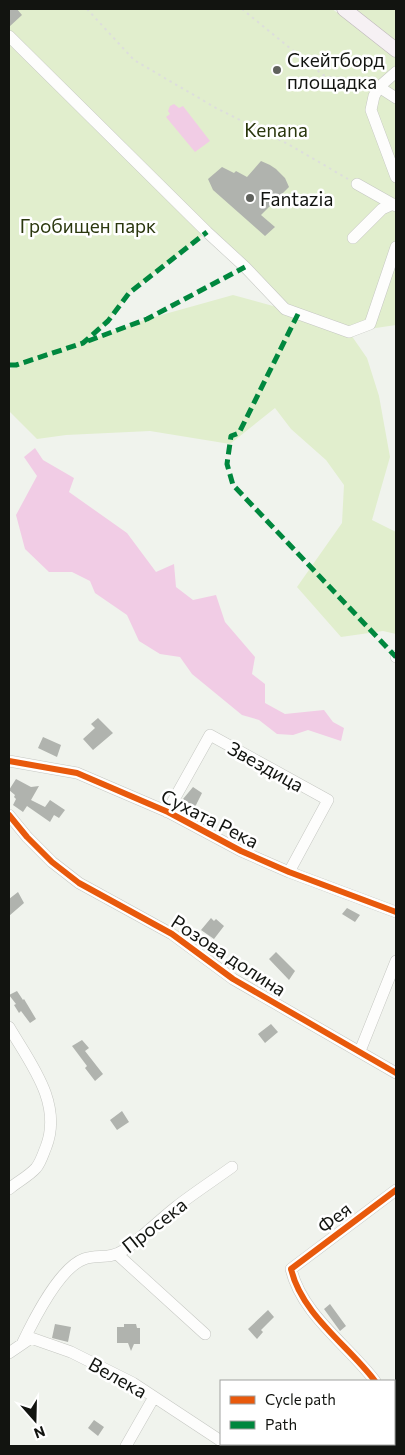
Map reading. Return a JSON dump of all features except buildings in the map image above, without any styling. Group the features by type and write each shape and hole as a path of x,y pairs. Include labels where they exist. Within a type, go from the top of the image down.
{"main road":[{"path":"344,9 396,50"}],"street":[{"path":"9,36 207,232 245,267 285,310 349,332 370,324 396,247"},
{"path":"396,72 379,87 372,100 371,110 396,177"},
{"path":"379,87 396,98"},
{"path":"357,184 395,205"},
{"path":"353,238 382,209 395,205"},
{"name":"Звездица","path":"167,812 210,735 328,800 289,872"},
{"name":"Сухата Река","path":"9,760 76,773 167,812 241,852 396,912"},
{"name":"Розова долина","path":"9,814 27,837 52,862 79,883 172,934 233,978 396,1073"},
{"path":"360,1051 396,961"},
{"path":"9,1027 44,1086 50,1118 48,1141 40,1162 35,1169 11,1184"},
{"name":"Просека","path":"22,1344 48,1295 75,1264 87,1258 108,1257 117,1254 176,1207 232,1167"},
{"name":"Фея","path":"374,1380 317,1317 293,1279 290,1269 396,1190"},
{"path":"117,1254 205,1334"},
{"name":"Велека","path":"22,1344 31,1338 71,1352 133,1383 220,1441"},
{"path":"9,1353 22,1344"},
{"path":"126,1446 154,1397"}],"path":[{"path":"87,9 134,60 216,108 282,141 344,177"},
{"path":"242,9 323,75 355,84 362,88 372,100"}],"green space":[{"path":"9,9 332,9 396,52 396,325 349,332 367,358 379,396 390,457 372,520 396,532 396,634 383,631 341,637 297,587 342,523 344,485 326,460 291,429 275,408 230,444 150,431 66,435 37,439 9,411 9,370 16,365 9,365","holes":["207,232 284,309 233,295 147,319 84,342 108,321 129,293"]},
{"path":"344,9 396,9 396,50"}],"shaded area":[{"path":"174,104 179,108 183,106 210,141 195,152 166,117 170,114 168,111 170,106"},
{"path":"35,448 43,460 74,478 69,492 127,533 156,572 174,564 176,587 193,600 216,595 225,622 255,657 252,674 265,684 265,703 285,714 324,710 333,722 344,728 341,741 308,730 293,735 277,734 259,720 242,715 192,674 180,657 160,654 139,641 127,615 95,593 90,581 72,572 49,572 25,549 16,515 37,476 24,457"}],"marked path":[{"path":"9,365 16,365 83,343 108,321 129,293 207,232"},
{"path":"88,341 147,319 245,267"},
{"path":"298,314 239,433 231,436 227,464 233,485 396,657"}],"cycle path":[{"path":"9,761 77,773 168,812 241,851 289,872 396,912"},
{"path":"9,815 27,837 52,862 79,883 172,934 233,979 396,1073"},
{"path":"374,1380 315,1315 297,1286 291,1269 396,1190"}],"place":[{"name":"Скейтборд площадка","path":"277,70"},
{"name":"Fantazia","path":"250,198"}],"park label":[{"name":"Kenana","path":"276,129"},
{"name":"Гробищен парк","path":"88,225"}]}
